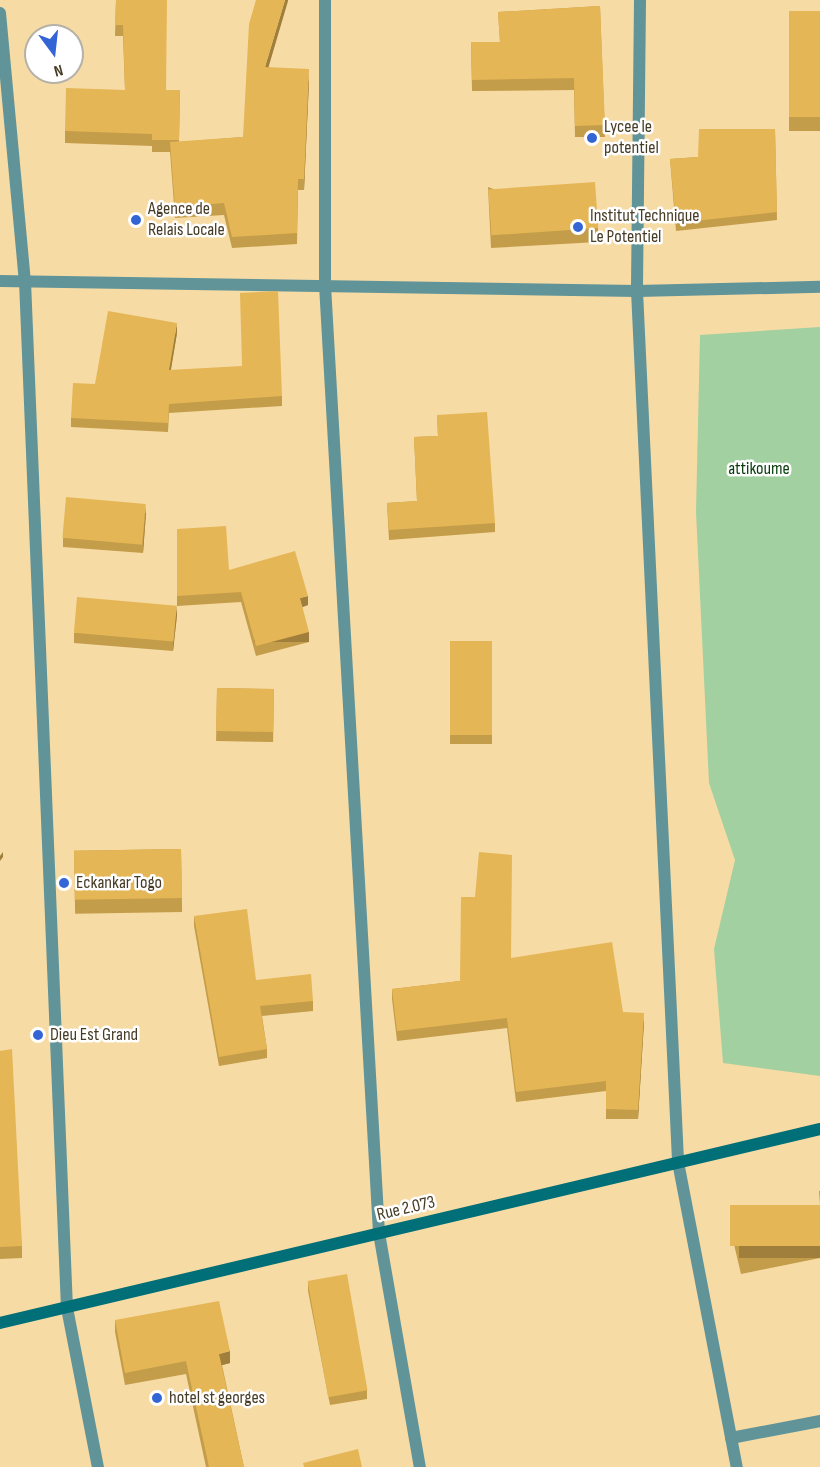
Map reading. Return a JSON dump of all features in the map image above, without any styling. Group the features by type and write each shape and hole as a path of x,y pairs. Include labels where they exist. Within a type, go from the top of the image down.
{"street":[{"path":"325,0 325,285 379,1233 420,1467"},
{"path":"640,0 637,291 678,1162 736,1467"},
{"path":"0,13 25,281 67,1308 98,1467"},
{"path":"0,280 637,291 820,287"},
{"name":"Rue 2.073","path":"0,1323 820,1129"},
{"path":"731,1438 820,1421"}],"green space":[{"name":"attikoume","path":"820,327 820,1076 723,1063 714,949 735,860 709,783 696,512 700,335"}],"building":[{"path":"116,0 167,0 166,90 180,90 179,140 152,140 152,134 65,131 66,88 125,90 123,25 115,25"},
{"path":"256,0 285,0 265,67 309,69 304,179 298,179 297,233 232,237 224,203 175,207 170,142 243,137 249,24"},
{"path":"600,6 605,125 575,126 574,78 472,80 471,42 500,42 498,12"},
{"path":"789,11 820,11 820,117 789,117"},
{"path":"699,129 775,129 777,212 676,223 670,159 698,157"},
{"path":"595,182 598,228 491,235 488,189"},
{"path":"278,291 282,396 169,404 168,423 71,418 73,383 95,384 108,311 177,323 169,370 242,366 240,293"},
{"path":"487,412 495,523 389,530 387,503 417,501 414,437 438,436 437,415"},
{"path":"66,497 146,504 142,545 62,538"},
{"path":"226,526 229,570 295,551 308,596 300,598 309,632 256,646 241,592 177,596 177,529"},
{"path":"77,597 177,606 173,642 74,633"},
{"path":"450,641 492,641 492,735 450,735"},
{"path":"217,688 274,689 273,732 216,731"},
{"path":"181,849 182,898 75,900 74,851"},
{"path":"479,852 512,855 511,958 612,942 623,1012 644,1013 638,1110 606,1109 606,1081 516,1092 507,1018 397,1031 392,989 460,981 461,897 475,897"},
{"path":"247,909 256,980 311,974 313,1001 260,1006 267,1049 219,1057 194,916"},
{"path":"12,1049 22,1246 0,1247 0,1051"},
{"path":"730,1205 820,1205 820,1246 730,1246"},
{"path":"347,1274 367,1390 328,1397 308,1281"},
{"path":"219,1301 230,1351 219,1354 244,1467 209,1467 186,1361 125,1373 115,1320"},
{"path":"358,1449 362,1467 304,1467 303,1463"}],"place":[{"name":"Lycee le potentiel","path":"592,138"},
{"name":"Agence de Relais Locale","path":"136,220"},
{"name":"Institut Technique Le Potentiel","path":"578,227"},
{"name":"Eckankar Togo","path":"64,883"},
{"name":"Dieu Est Grand","path":"38,1035"},
{"name":"hotel st georges","path":"157,1398"}]}
